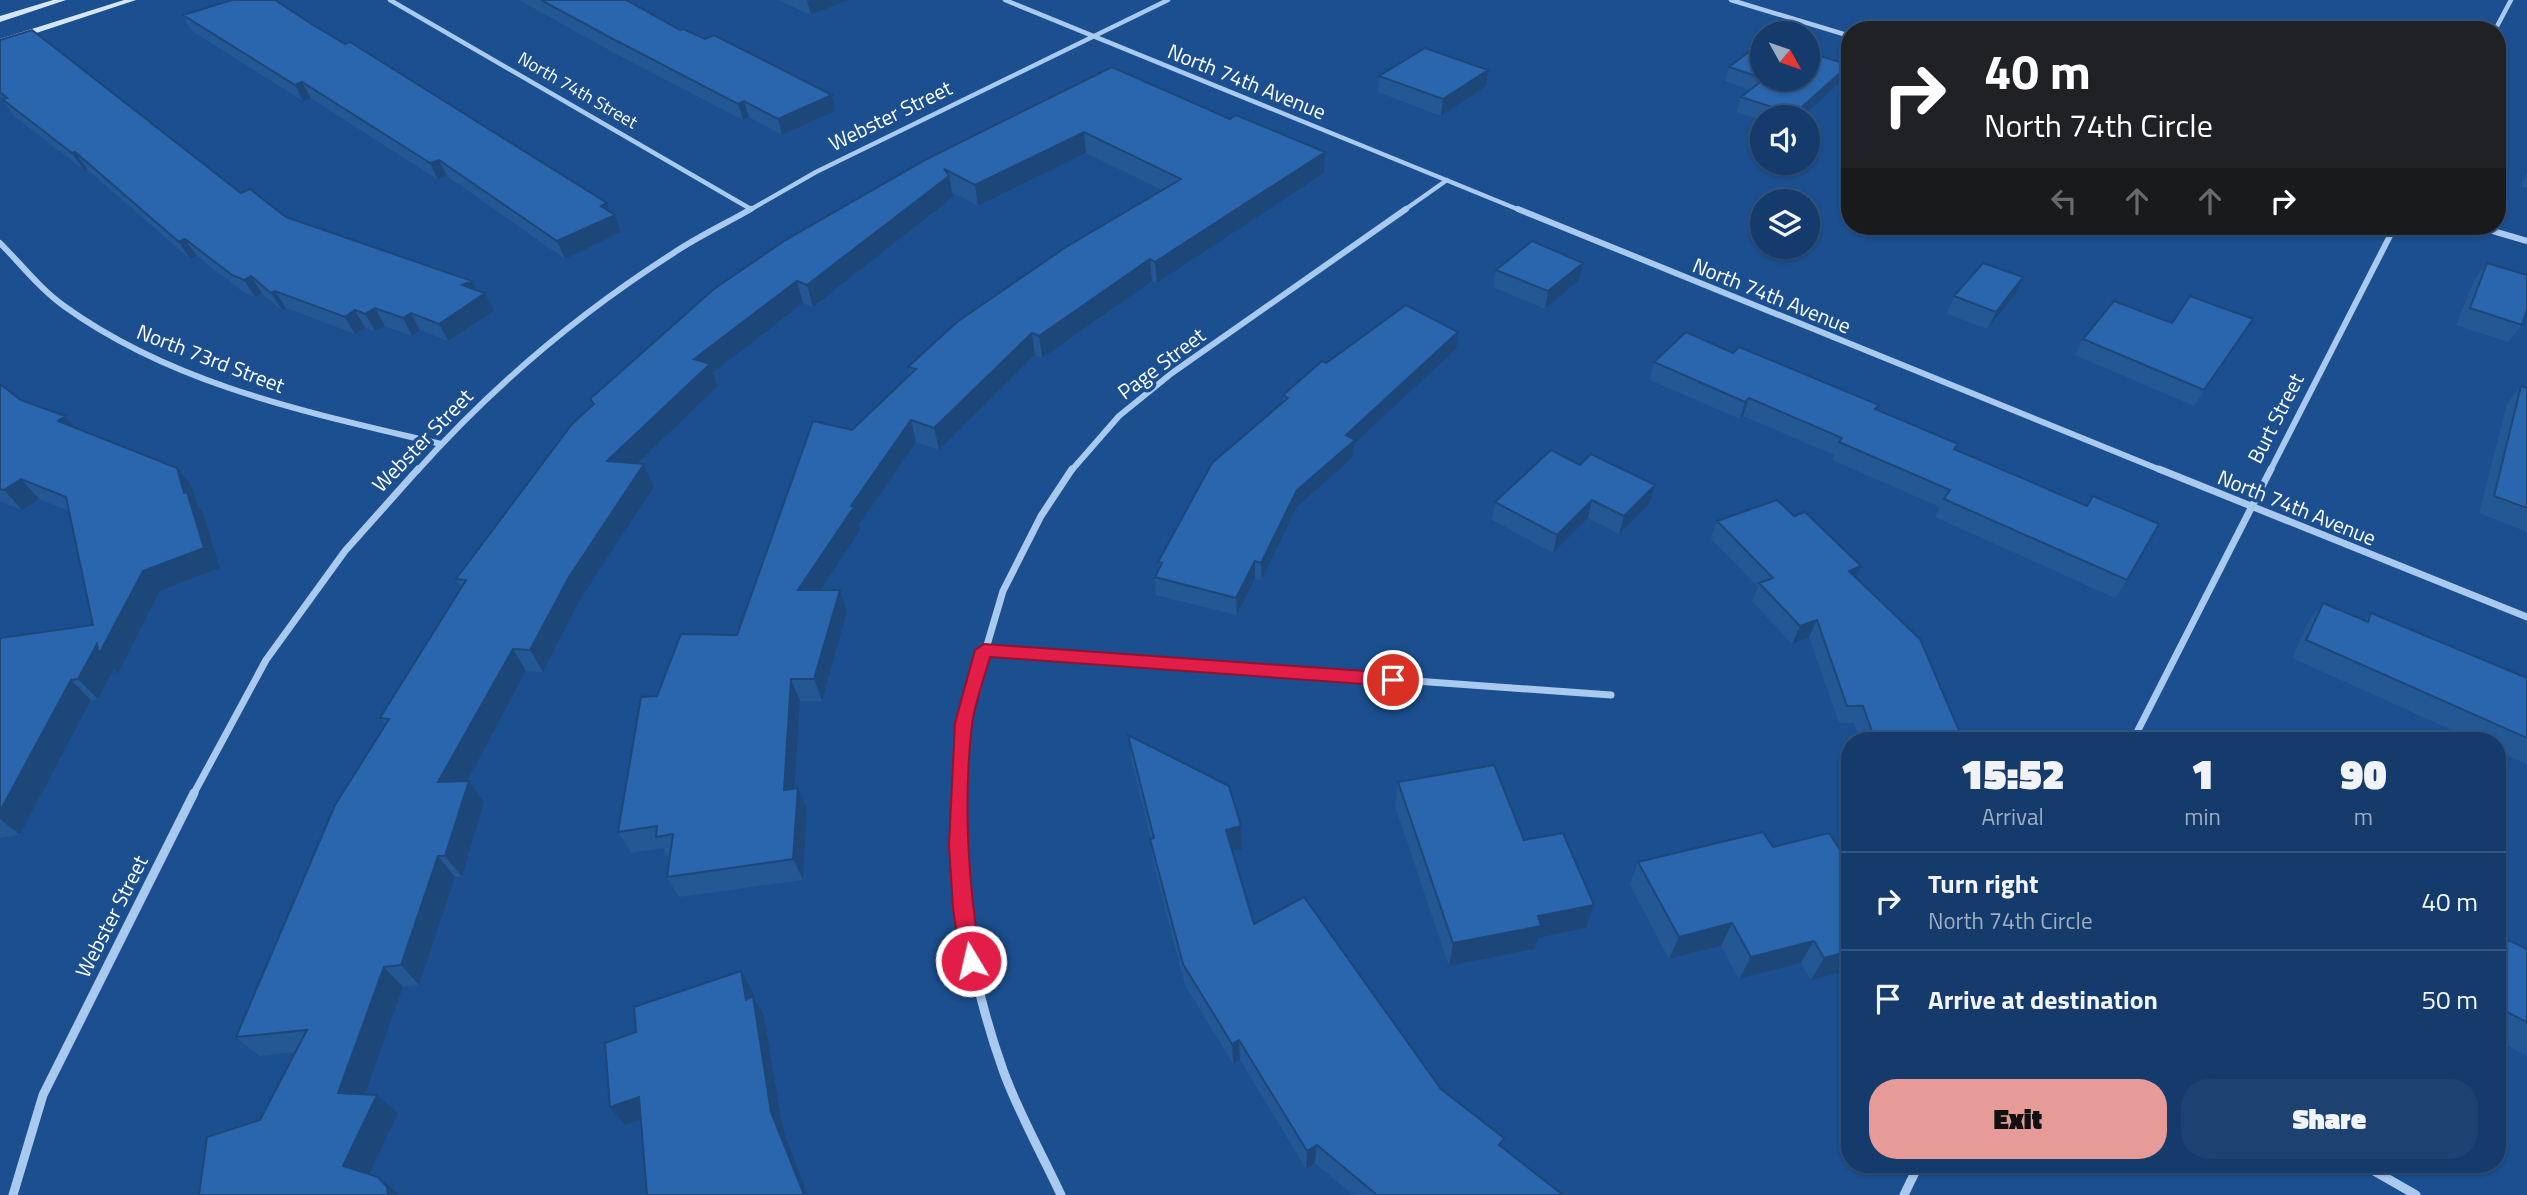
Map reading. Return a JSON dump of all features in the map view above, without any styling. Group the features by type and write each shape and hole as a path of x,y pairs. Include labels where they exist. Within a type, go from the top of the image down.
{"main road":[{"path":"0,19 62,0"},
{"path":"0,42 132,0"}],"street":[{"name":"North 74th Street","path":"390,0 749,208"},
{"name":"North 74th Avenue","path":"1005,0 2527,617"},
{"name":"Webster Street","path":"10,1194 43,1096 197,787 266,660 345,551 441,444 512,376 594,308 673,253 816,172 1168,0"},
{"path":"1731,0 1841,33"},
{"path":"2500,21 2511,0"},
{"name":"Page Street","path":"984,650 1003,591 1041,516 1077,463 1119,416 1172,373 1447,180"},
{"name":"Burt Street","path":"2137,732 2390,235"},
{"path":"2506,235 2527,241"},
{"name":"North 73rd Street","path":"0,243 62,304 152,358 255,399 441,444"},
{"path":"1061,1195 1003,1071 971,961 962,908 958,845 964,723 984,650 1611,695"},
{"path":"1904,1195 1915,1173"},
{"path":"2378,1173 2416,1195"}],"building":[{"path":"232,0 275,0 345,44 350,42 607,203 601,206 615,215 557,241 439,160 430,163 302,82 295,85 183,15"},
{"path":"541,0 626,0 680,30 705,39 714,35 832,95 778,119 744,101 738,104"},
{"path":"32,30 241,193 250,189 286,217 472,281 462,285 485,293 439,324 411,313 403,318 375,308 365,314 355,310 345,317 275,291 271,293 251,276 244,280 232,275 185,239 179,242 75,152 72,153 2,99 7,98 0,92 0,40"},
{"path":"1425,48 1488,70 1443,99 1379,76"},
{"path":"1750,51 1750,74 1729,67"},
{"path":"1820,56 1841,62 1841,72 1820,91"},
{"path":"1112,67 1230,119 1236,115 1325,152 1155,262 1150,259 1039,336 1032,333 934,428 911,420 851,506 854,507 798,590 840,590 814,679 791,679 784,790 798,788 793,859 667,877 673,834 656,837 657,826 618,832 641,697 657,696 681,634 737,635 813,421 852,430 916,369 908,367 957,322 1066,247 1181,179 1084,132 975,185 944,169 949,176 807,285 797,281 694,359 710,364 607,461 644,464 569,577 530,650 513,649 438,782 469,781 445,856 438,856 401,965 384,967 338,1093 377,1095 343,1166 378,1177 387,1187 388,1195 199,1195 207,1137 260,1120 307,1030 236,1037 335,805 389,719 380,718 466,580 456,579 572,424 594,404 590,399 714,289 784,241 927,159"},
{"path":"1750,90 1820,91 1804,105 1766,105 1741,97"},
{"path":"1532,241 1583,263 1548,291 1496,270"},
{"path":"1983,263 2023,277 1996,312 1954,296"},
{"path":"2487,263 2527,275 2527,310 2522,325 2470,308"},
{"path":"2190,296 2253,319 2204,390 2083,339 2114,301 2172,323"},
{"path":"1406,305 1458,332 1346,435 1355,440 1297,490 1261,563 1255,561 1236,598 1155,577 1162,563 1158,562 1212,463 1288,398 1283,395 1322,361 1326,363"},
{"path":"1686,332 1733,353 1739,347 1879,405 1875,409 1958,444 1954,449 2087,506 2093,496 2159,524 2127,580 1944,499 1950,490 1839,442 1842,438 1749,398 1745,402 1654,362"},
{"path":"0,384 21,400 65,416 58,421 177,468 204,548 143,571 99,654 97,644 78,679 71,680 0,811 0,638 93,625 66,497 21,479 4,490 0,489"},
{"path":"2521,386 2527,388 2527,508 2494,496"},
{"path":"1551,450 1580,465 1591,454 1655,485 1624,516 1592,500 1557,535 1495,502"},
{"path":"1777,500 1794,516 1805,512 1861,566 1849,571 1920,639 1960,732 1872,732 1863,706 1847,706 1817,620 1800,626 1759,583 1773,578 1717,521"},
{"path":"2323,603 2368,622 2371,613 2527,678 2527,738 2306,640"},
{"path":"1128,735 1229,786 1241,826 1226,830 1254,924 1304,897 1441,1089 1504,1138 1499,1145 1563,1195 1377,1195 1317,1145 1307,1151 1239,1040 1232,1044 1183,964 1150,839 1154,838"},
{"path":"1494,765 1524,840 1563,833 1594,905 1538,916 1541,926 1453,943 1398,782"},
{"path":"1763,832 1773,847 1829,833 1841,851 1841,953 1824,958 1814,941 1751,957 1732,923 1679,937 1638,862"},
{"path":"2508,940 2527,949 2527,1022 2506,1012"},
{"path":"741,971 746,1000 753,996 771,1112 804,1195 647,1195 639,1097 610,1107 605,1043 636,1032 634,1007"}],"route":[{"path":"971,961 962,908 958,845 964,723 984,650 1393,680"}]}
